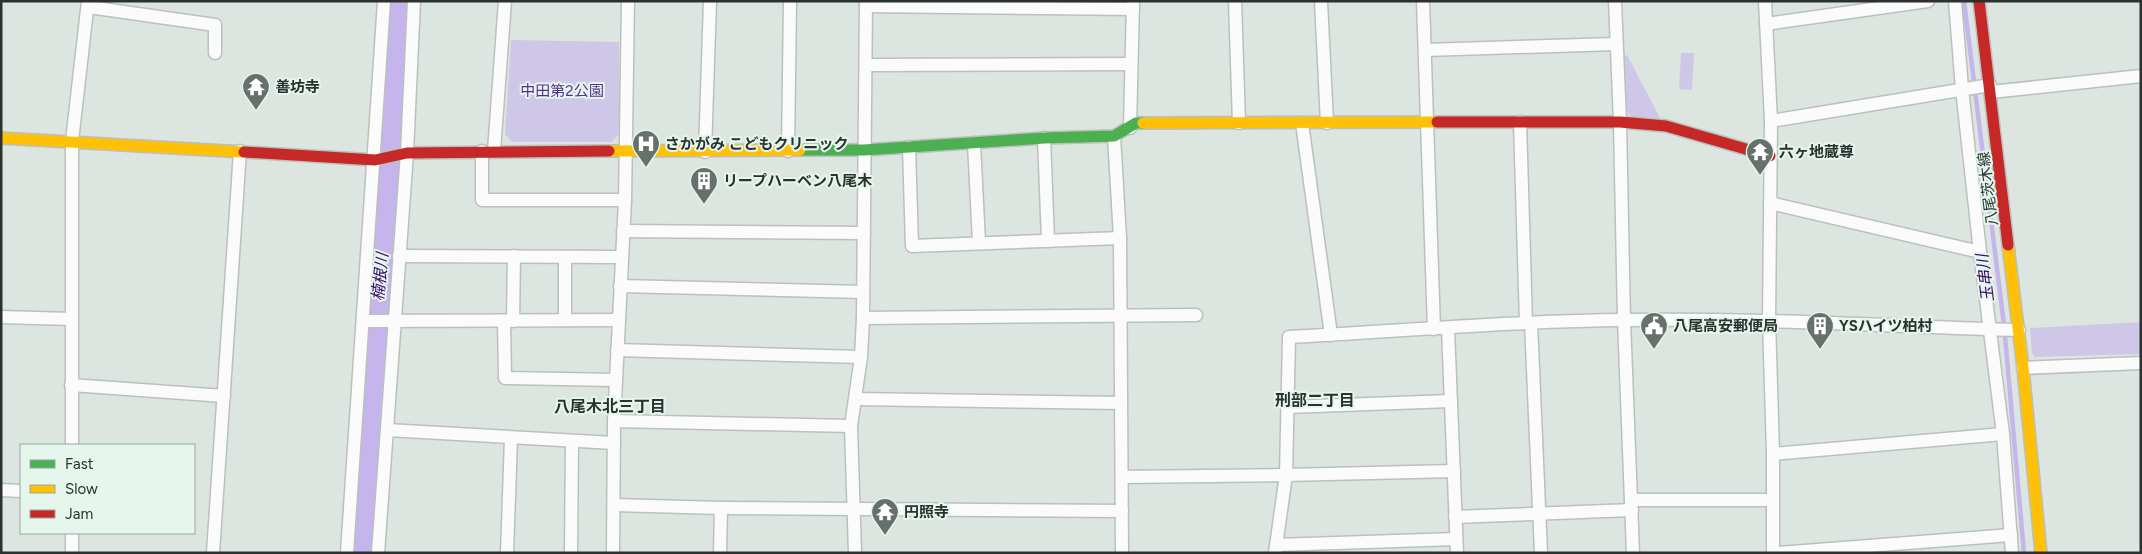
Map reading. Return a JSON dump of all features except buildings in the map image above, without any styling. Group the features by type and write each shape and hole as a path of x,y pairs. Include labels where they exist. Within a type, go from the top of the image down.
{"street":[{"path":"347,553 367,321 384,1"},
{"path":"378,553 387,430 390,321 399,256 407,153 414,1"},
{"path":"505,1 482,200 625,200"},
{"path":"612,553 614,421 625,200 624,151 628,1"},
{"path":"705,152 710,1"},
{"path":"788,151 790,1"},
{"path":"1235,1 1239,123"},
{"path":"1321,1 1327,123"},
{"path":"1423,1 1434,329"},
{"path":"1615,1 1633,553"},
{"path":"1765,1 1771,121 1769,320 1773,454 1773,553"},
{"path":"1766,24 1928,1"},
{"path":"1955,1 1980,252 1992,329 2003,434 2012,553"},
{"name":"八尾茨木線","path":"1980,1 2015,330 2023,368 2041,553"},
{"path":"72,444 72,141 89,4 215,25 215,53"},
{"path":"855,553 851,426 861,357 863,318 864,150 867,65 866,4 1133,5 1130,128"},
{"path":"1425,50 1615,44"},
{"path":"867,65 1132,64"},
{"path":"1771,121 1964,89 2141,76"},
{"path":"1520,122 1528,323 1541,553"},
{"path":"1,138 375,160 407,153 488,151 705,152 864,150 1044,138 1114,136 1136,123 1620,122 1666,126 1770,156"},
{"path":"1302,123 1331,335"},
{"path":"1114,136 1120,238 1122,553"},
{"path":"1044,138 1048,241"},
{"path":"974,142 979,244"},
{"path":"909,147 912,246 1120,238"},
{"path":"214,553 240,151"},
{"path":"1770,203 1980,252"},
{"path":"623,231 864,233"},
{"path":"399,256 622,257"},
{"path":"514,256 505,378 616,380"},
{"path":"565,257 565,320"},
{"path":"620,286 863,292"},
{"path":"863,318 1196,315"},
{"path":"1,317 71,319"},
{"path":"367,321 619,320"},
{"path":"1456,539 1360,547 1276,549 1286,476 1289,337 1528,323 1624,320 1769,320 2015,330"},
{"path":"1448,329 1457,553"},
{"path":"618,350 861,357"},
{"path":"2023,368 2141,362"},
{"path":"71,385 224,396"},
{"path":"856,399 1120,403"},
{"path":"1287,407 1451,401"},
{"path":"614,421 851,426"},
{"path":"387,430 614,443"},
{"path":"1773,454 2003,434"},
{"path":"507,553 511,438"},
{"path":"571,553 572,441"},
{"path":"1122,476 1286,476 1454,471"},
{"path":"1,490 20,491"},
{"path":"1455,517 1540,514 1632,505 1772,500"},
{"path":"614,505 721,508 1122,511"},
{"path":"720,553 721,508"},
{"path":"72,534 72,553"},
{"path":"1777,553 2011,535"}],"green space":[{"name":"中田第2公園","path":"511,40 619,42 619,134 612,142 512,142 505,134"},
{"path":"1681,53 1694,53 1692,90 1679,89"},
{"path":"1627,55 1660,118 1632,117 1625,110 1624,57"},
{"path":"2141,322 2141,354 2035,357 2032,353 2030,328"}],"waterway":[{"name":"楠根川","path":"358,553 368,393 389,177 398,1"},
{"name":"玉串川","path":"1964,1 2004,325 2024,553"}],"traffic: fast":[{"path":"800,150 864,150 1044,138 1114,136 1136,123 1143,123"}],"traffic: slow":[{"path":"1143,123 1437,122"},
{"path":"1,138 244,152"},
{"path":"609,151 800,150"},
{"path":"2008,245 2023,368 2041,553"}],"traffic: jam":[{"path":"1979,1 2008,245"},
{"path":"1437,122 1620,122 1666,126 1770,156"},
{"path":"244,152 375,160 407,153 609,151"}],"place":[{"name":"善坊寺","path":"256,111"},
{"name":"さかがみ こどもクリニック","path":"646,168"},
{"name":"六ヶ地蔵尊","path":"1760,176"},
{"name":"リープハーベン八尾木","path":"704,205"},
{"name":"八尾高安郵便局","path":"1654,350"},
{"name":"YSハイツ柏村","path":"1820,350"},
{"name":"円照寺","path":"885,536"}],"district":[{"name":"刑部二丁目","path":"1315,400"},
{"name":"八尾木北三丁目","path":"610,406"}]}
